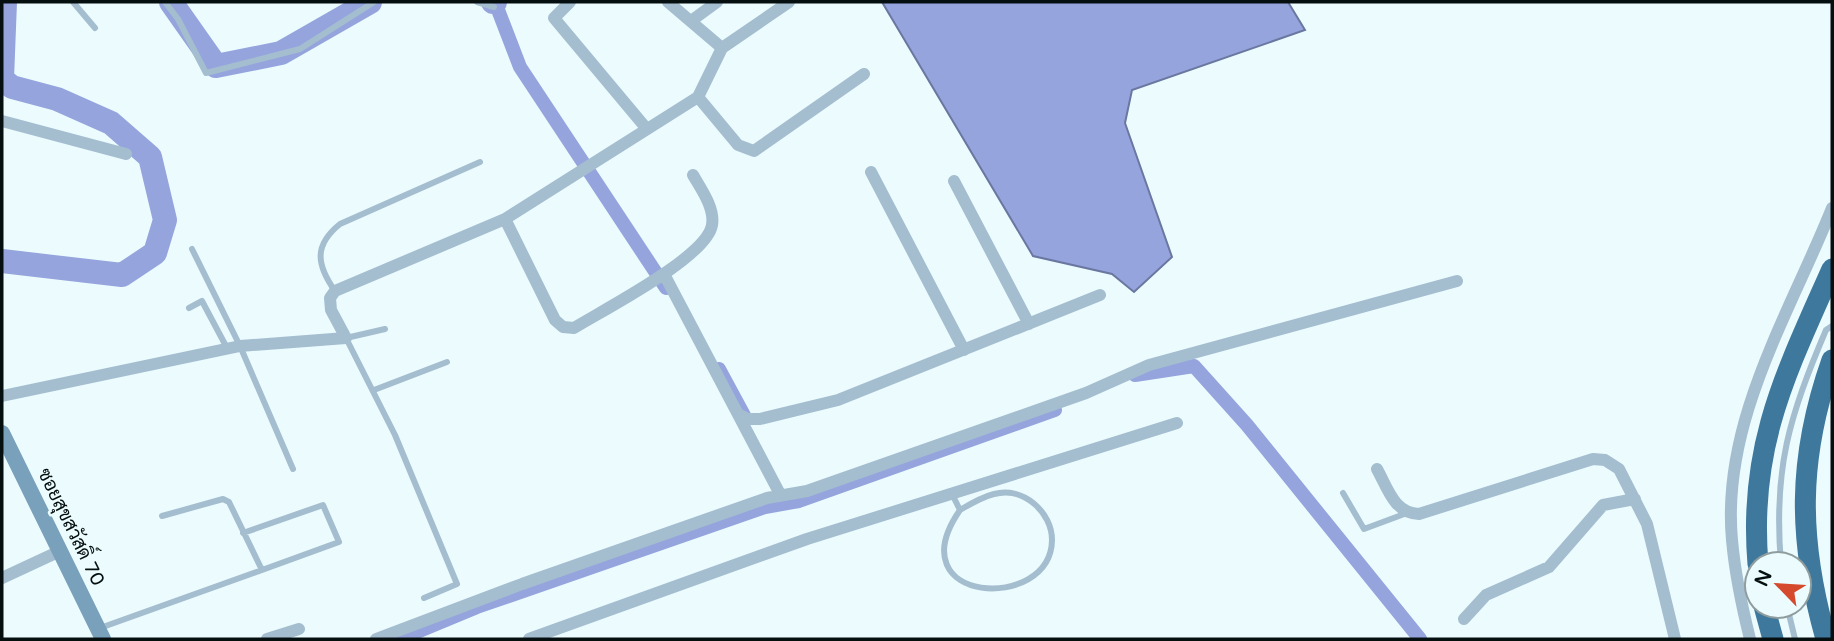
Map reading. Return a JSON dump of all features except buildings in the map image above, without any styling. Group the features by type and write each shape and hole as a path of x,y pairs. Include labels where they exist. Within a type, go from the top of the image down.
{"highway":[{"path":"1758,550 1756,499 1765,436 1783,380 1832,269"},
{"path":"1826,639 1805,544 1804,503 1812,433 1832,360"},
{"path":"1768,620 1773,639"}],"street":[{"path":"570,2 554,18 646,128"},
{"path":"668,2 722,48"},
{"path":"691,21 717,2"},
{"path":"2,396 234,347 346,338 331,310 330,298 335,291 505,219 698,97 722,48 789,2"},
{"path":"698,97 738,145 754,151 864,74"},
{"path":"2,121 126,154"},
{"path":"871,172 964,350"},
{"path":"505,219 555,320 563,327 574,328 664,274 707,239 713,223 709,202 693,175"},
{"path":"954,181 1029,324"},
{"path":"1750,639 1740,599 1731,538 1735,470 1748,407 1832,208"},
{"path":"664,274 780,494"},
{"path":"376,639 522,584 780,494 807,491 1051,405 1149,365 1457,281"},
{"path":"740,415 748,419 760,419 838,400 1100,295"},
{"path":"529,639 807,539 1177,423"},
{"name":"ซอยสุขสวัสดิ์ 70","path":"2,433 7,457 60,551 101,634"},
{"path":"1377,469 1398,508 1407,513 1419,514 1593,459 1605,460 1619,469 1647,524 1675,639"},
{"path":"1464,619 1486,595 1549,567 1603,505 1634,499"},
{"path":"2,578 60,551"},
{"path":"267,639 299,629"}],"lane":[{"path":"73,2 95,29"},
{"path":"165,2 178,19 206,73 300,49 374,2"},
{"path":"477,2 494,6"},
{"path":"335,291 327,279 320,259 321,244 327,234 340,224 480,162"},
{"path":"192,249 234,347 293,469"},
{"path":"189,308 202,302 234,347"},
{"path":"1781,550 1779,484 1788,428 1826,330 1832,326"},
{"path":"386,329 346,338 374,390 457,584 424,598"},
{"path":"374,390 447,362"},
{"path":"995,493 1012,493 1037,504 1049,519 1052,543 1042,568 1020,583 995,590 977,589 960,578 947,567 943,551 946,534 960,510 995,493"},
{"path":"1343,493 1364,529 1407,513"},
{"path":"952,494 960,510"},
{"path":"162,516 223,499 229,502 262,570"},
{"path":"101,634 339,542 324,505 243,533"},
{"path":"1790,620 1795,639"}],"water":[{"path":"882,2 1288,2 1305,30 1132,90 1125,123 1172,257 1134,292 1112,274 1033,256"}],"waterway":[{"path":"2,261 122,275 155,253 165,220 150,157 111,123 57,99 12,87 2,79 5,2"},
{"path":"171,2 216,66 281,53 370,2"},
{"path":"495,2 520,67 666,288"},
{"path":"1135,375 1194,366 1247,425 1420,639"},
{"path":"719,369 746,419"},
{"path":"400,639 477,607 765,507 799,501 1055,410"}]}
